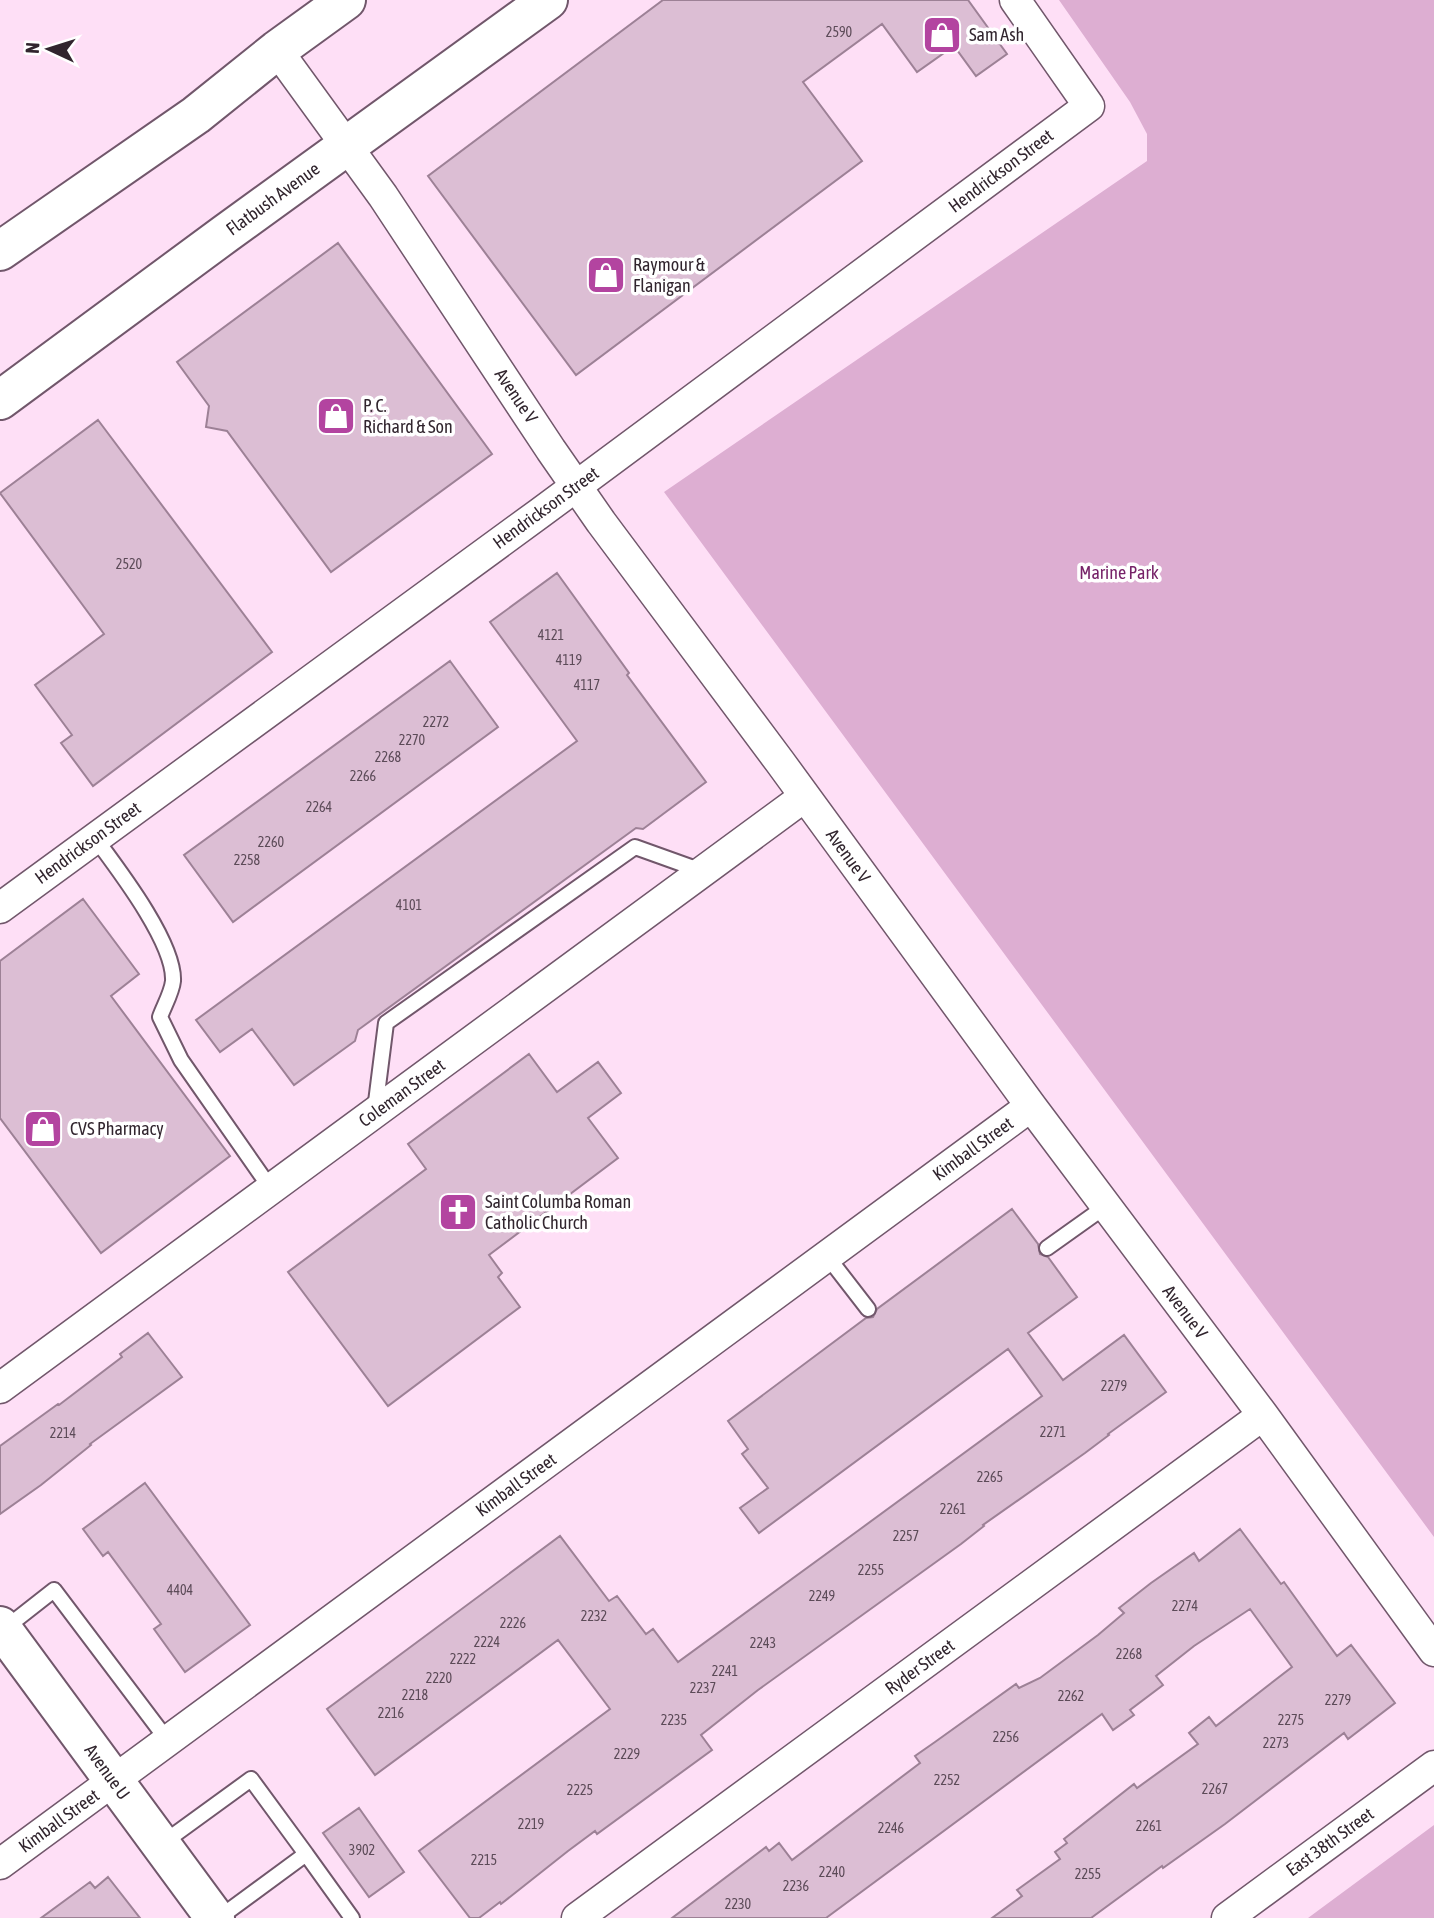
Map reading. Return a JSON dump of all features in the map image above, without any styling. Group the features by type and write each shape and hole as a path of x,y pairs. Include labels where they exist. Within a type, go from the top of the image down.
{"main road":[{"path":"0,251 196,115 277,50 346,0"},
{"name":"Flatbush Avenue","path":"0,400 548,0"},
{"name":"Avenue U","path":"2,1628 217,1918"}],"street":[{"name":"Hendrickson Street","path":"0,908 1089,106 1014,0"},
{"name":"Avenue V","path":"277,50 383,196 576,486 1031,1106 1263,1415 1434,1651"},
{"name":"Coleman Street","path":"0,1388 804,797"},
{"name":"Kimball Street","path":"0,1864 1031,1106"},
{"name":"Ryder Street","path":"577,1918 1263,1415"},
{"name":"East 38th Street","path":"1227,1918 1434,1766"}],"lane":[{"path":"95,838 131,886 169,954 173,982 160,1017 181,1060 271,1189"},
{"path":"375,1113 386,1023 635,847 703,872"},
{"path":"1046,1248 1106,1206"},
{"path":"827,1256 868,1309"},
{"path":"2,1628 54,1590 168,1741"},
{"path":"161,1845 251,1779 352,1918"},
{"path":"217,1918 306,1854"}],"green space":[{"name":"Marine Park","path":"1059,0 1434,0 1434,1537 664,492 1147,161 1147,134 1130,102"},
{"path":"1434,1825 1434,1918 1308,1918"}],"building":[{"name":"Raymour & Flanigan","path":"663,0 968,0 1007,54 976,76 954,46 917,72 882,24 803,82 862,161 576,375 428,176"},
{"name":"P. C. Richard & Son","path":"338,243 492,454 331,572 227,431 206,427 209,406 177,362"},
{"path":"98,420 272,652 93,786 61,743 72,735 35,685 104,634 0,493"},
{"path":"557,573 629,673 627,675 706,782 643,829 636,828 358,1030 355,1041 294,1085 252,1029 220,1052 196,1020 577,741 490,622"},
{"path":"450,661 498,727 233,922 184,855"},
{"path":"83,899 139,974 111,996 230,1156 101,1253 0,1118 0,961"},
{"name":"Saint Columba Roman Catholic Church","path":"529,1054 557,1092 598,1062 621,1093 588,1118 618,1158 489,1255 502,1273 498,1277 520,1307 388,1406 288,1272 426,1169 408,1144"},
{"path":"1012,1209 1038,1244 1040,1254 1048,1257 1077,1297 1028,1333 1063,1380 1124,1335 1166,1392 758,1690 701,1735 712,1750 597,1834 595,1831 501,1904 500,1902 479,1918 470,1918 419,1851 610,1709 558,1640 375,1775 327,1709 560,1536 609,1601 617,1596 646,1634 653,1629 678,1662 859,1530 1042,1396 1008,1349 759,1533 740,1508 768,1488 742,1454 748,1449 728,1421 866,1318 873,1317 877,1309"},
{"path":"148,1333 182,1377 0,1514 0,1446 122,1357 120,1354"},
{"path":"145,1483 250,1625 185,1672 154,1629 161,1624 108,1552 103,1556 83,1529"},
{"path":"1240,1529 1281,1584 1284,1582 1337,1656 1351,1645 1395,1703 1348,1739 1344,1733 1225,1824 1091,1918 992,1918 1022,1896 1017,1890 1060,1859 1055,1852 1067,1843 1064,1839 1134,1784 1137,1788 1198,1744 1189,1733 1209,1717 1216,1726 1292,1667 1250,1609 1194,1646 1156,1676 1163,1685 1130,1710 1134,1715 1113,1730 1102,1714 826,1918 672,1918 766,1847 769,1851 779,1843 792,1860 920,1763 915,1756 1016,1684 1019,1688 1040,1678 1124,1613 1119,1608 1151,1583 1194,1553 1199,1561"},
{"path":"359,1808 404,1872 369,1897 323,1833"},
{"path":"108,1877 140,1918 41,1918 90,1882 95,1888"}],"place":[{"name":"Sam Ash","path":"942,35"},
{"name":"Raymour & Flanigan","path":"606,275"},
{"name":"P. C. Richard & Son","path":"336,416"},
{"name":"CVS Pharmacy","path":"43,1129"},
{"name":"Saint Columba Roman Catholic Church","path":"458,1212"}]}
